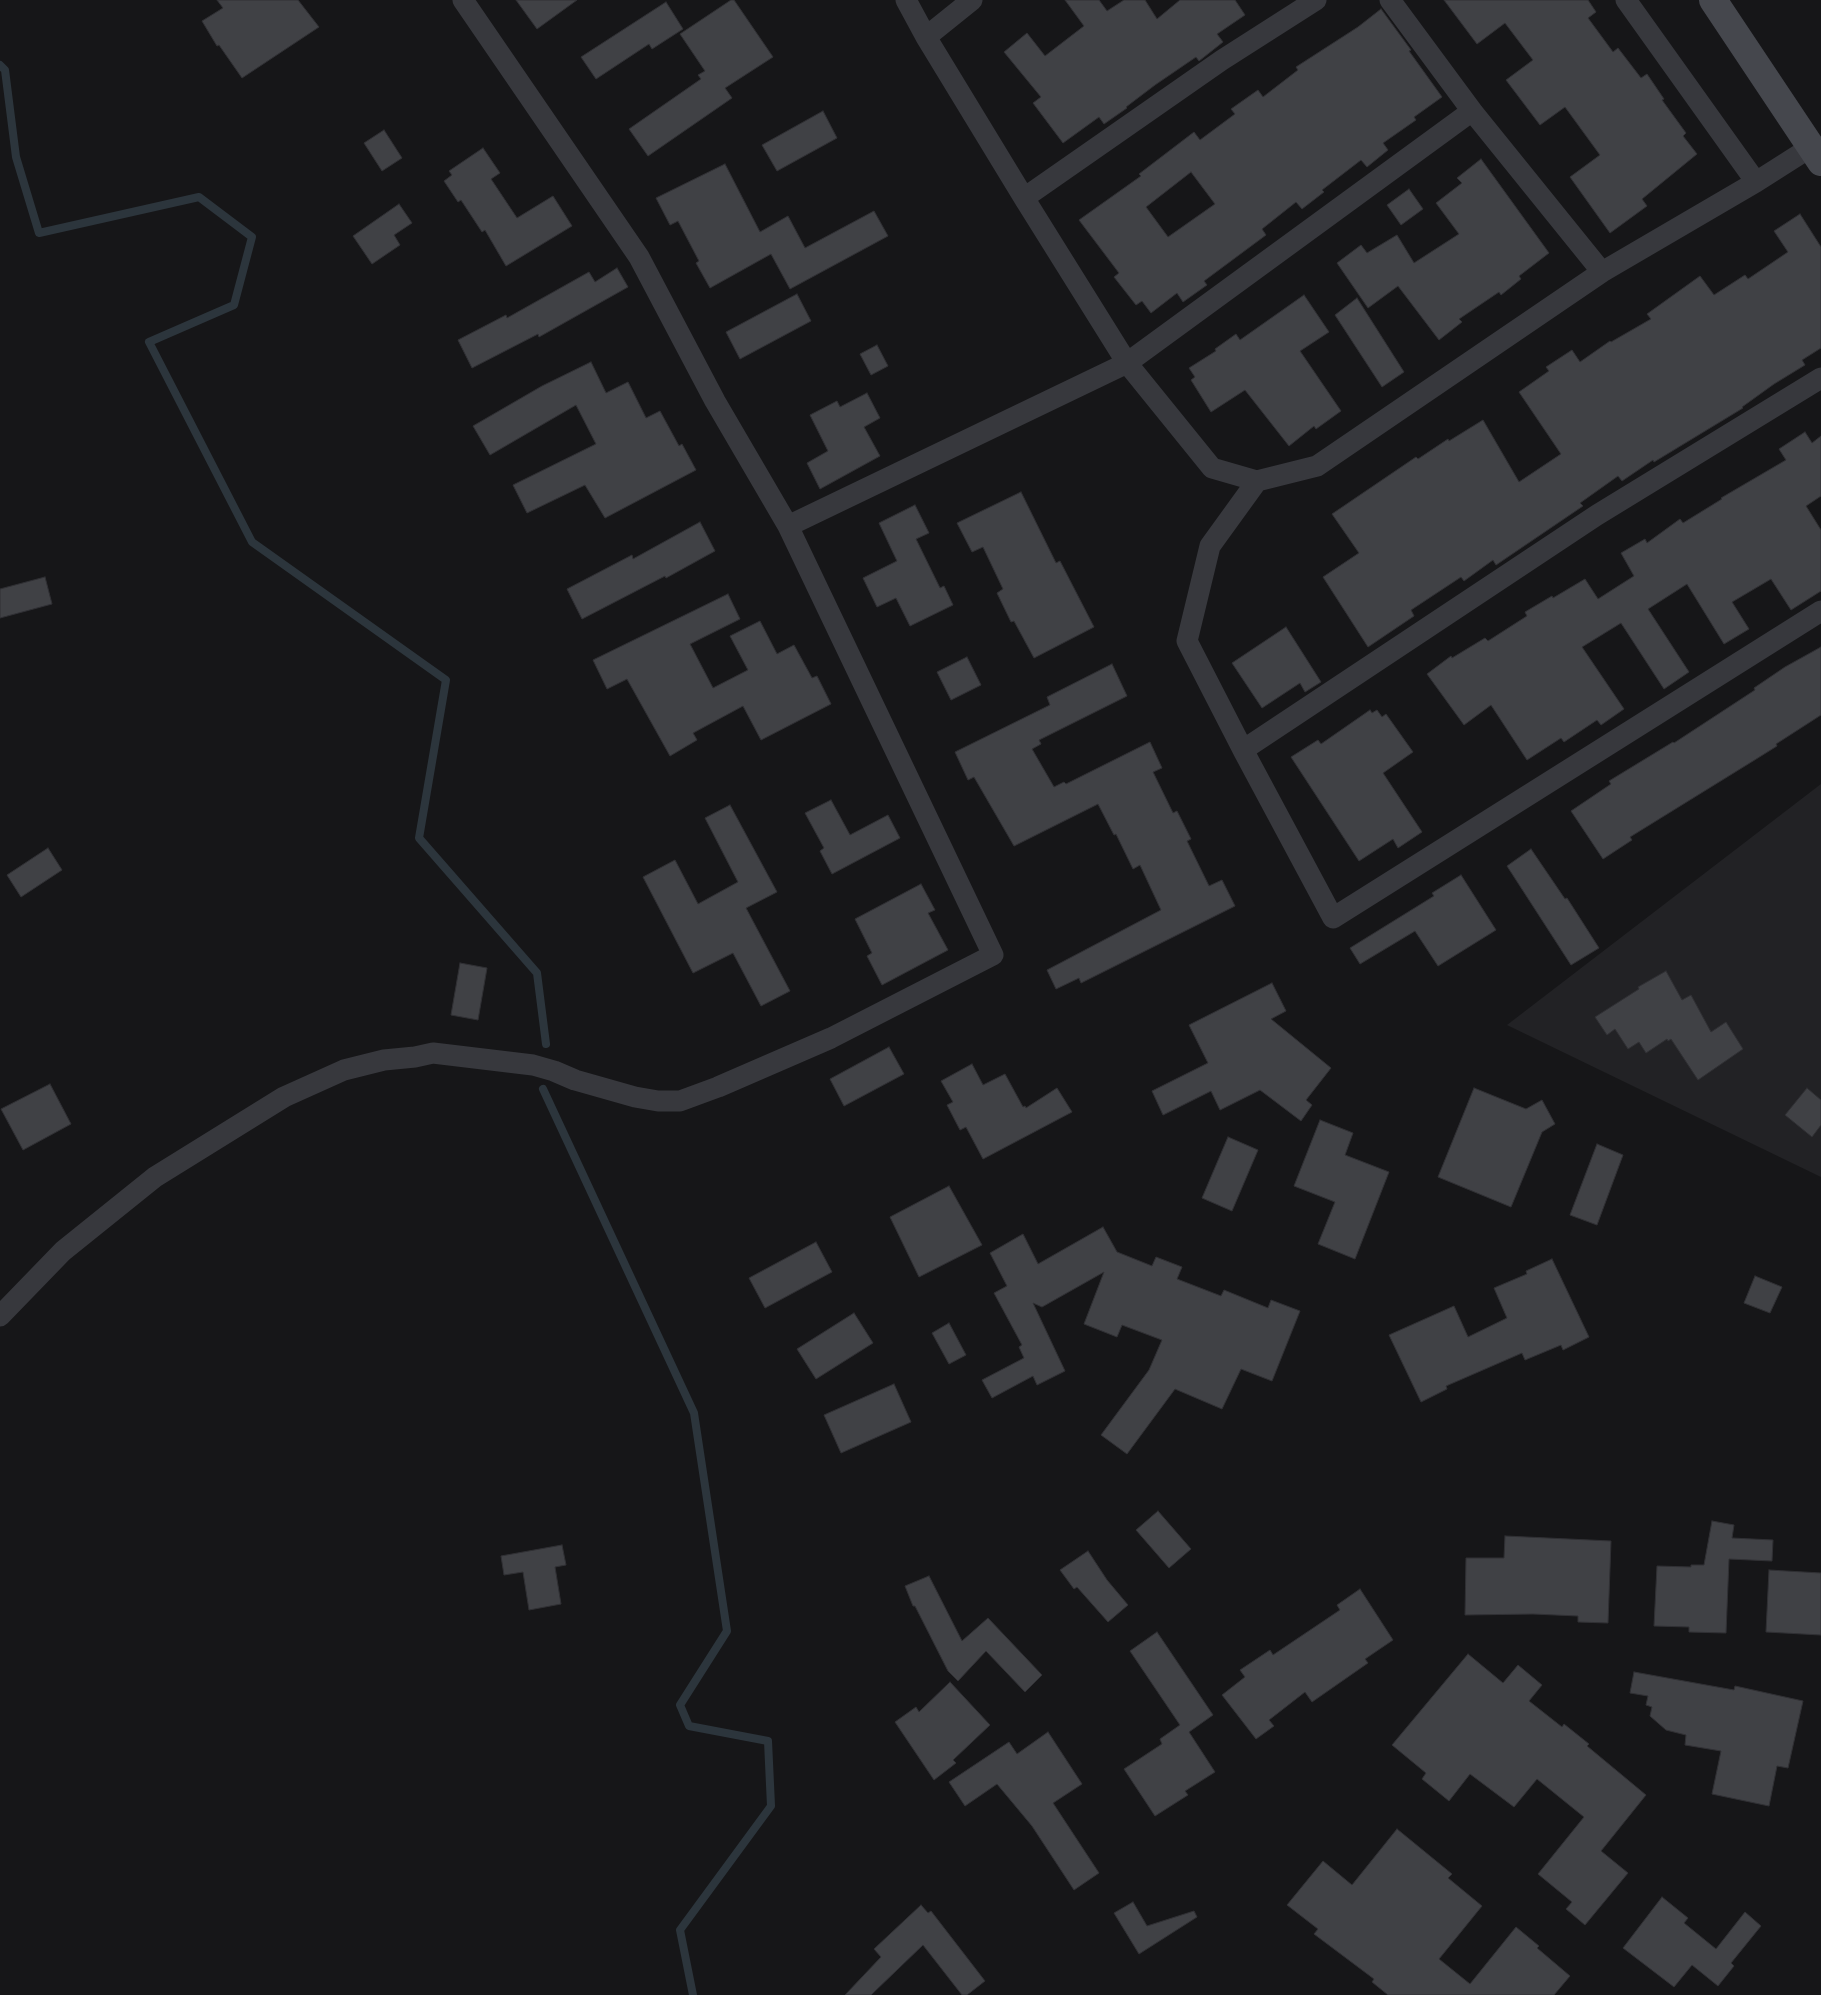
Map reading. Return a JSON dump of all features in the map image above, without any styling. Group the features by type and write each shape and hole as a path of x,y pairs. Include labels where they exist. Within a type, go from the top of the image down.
{"street":[{"path":"0,1316 63,1251 155,1177 284,1096 344,1070 384,1060 415,1058 433,1053 533,1065 554,1070 575,1080 635,1097 658,1101 680,1101 718,1087 831,1038 993,955 788,526 715,401 639,257 463,0"},
{"path":"906,0 926,37 1024,198 1127,363 1212,468 1257,481 1317,466 1602,272 1756,182 1816,154 1713,0"},
{"path":"926,37 972,0"},
{"path":"1024,198 1222,60 1316,0"},
{"path":"1390,0 1472,111 1602,272"},
{"path":"1626,0 1756,182"},
{"path":"788,526 1127,363 1472,111"},
{"path":"1243,750 1597,515 1821,378"},
{"path":"1257,481 1210,546 1187,641 1333,918 1821,611"}],"shaded area":[{"path":"1821,784 1821,1177 1507,1025"}],"building":[{"path":"217,0 298,0 319,27 242,78 219,45 217,46 202,21 223,8"},
{"path":"516,0 577,0 537,29"},
{"path":"731,0 734,0 773,57 725,88 732,98 648,156 629,129 701,79 698,75 705,71 680,34"},
{"path":"1065,0 1099,0 1107,11 1124,0 1145,0 1157,19 1180,0 1235,0 1245,15 1217,34 1223,42 1199,61 1196,57 1155,85 1104,124 1099,117 1063,143 1033,103 1041,97 1004,52 1027,33 1045,56 1084,26"},
{"path":"1444,0 1588,0 1596,12 1588,18 1613,52 1618,48 1641,78 1647,74 1664,99 1662,100 1686,133 1683,136 1697,154 1642,199 1647,206 1610,233 1570,177 1600,155 1565,107 1540,125 1506,80 1533,60 1505,23 1477,44"},
{"path":"666,2 683,29 652,49 649,44 596,79 581,57"},
{"path":"1381,9 1442,97 1414,117 1416,120 1383,143 1388,150 1367,167 1361,160 1322,190 1324,192 1302,209 1296,202 1262,229 1266,235 1204,281 1207,285 1183,302 1177,293 1151,313 1142,301 1136,305 1114,277 1119,273 1079,220 1141,176 1139,174 1194,132 1200,140 1235,114 1231,109 1258,90 1263,97 1298,70 1296,67 1358,27","holes":["1191,172 1215,204 1168,237 1146,207"]},
{"path":"823,111 837,138 777,171 762,145"},
{"path":"384,130 402,158 382,171 364,143"},
{"path":"483,148 500,173 491,179 517,218 553,196 572,226 506,266 485,230 482,232 461,200 458,202 444,181 452,175 449,171"},
{"path":"1481,159 1549,253 1519,276 1521,279 1501,295 1499,292 1459,319 1462,322 1439,340 1398,286 1368,308 1337,263 1361,245 1367,253 1397,235 1414,263 1459,234 1436,203 1462,183 1457,178"},
{"path":"725,164 760,232 788,216 805,248 874,211 888,236 790,289 771,254 710,288 696,263 699,261 678,221 670,225 656,198"},
{"path":"1409,189 1423,209 1401,225 1387,205"},
{"path":"399,204 412,223 394,235 400,245 372,264 353,236"},
{"path":"1800,214 1821,247 1821,348 1802,360 1805,365 1774,384 1743,408 1654,462 1653,460 1622,481 1618,476 1580,503 1583,506 1496,565 1493,560 1464,581 1461,577 1411,610 1414,616 1368,647 1323,577 1359,553 1332,514 1416,457 1418,459 1448,439 1449,441 1483,420 1519,482 1561,454 1519,392 1549,371 1546,367 1572,350 1580,362 1610,341 1651,319 1647,314 1700,276 1714,295 1745,275 1748,279 1788,252 1774,231"},
{"path":"617,268 628,287 539,337 538,334 472,368 458,340 506,315 507,318 589,272 595,282"},
{"path":"797,294 811,321 740,359 726,332"},
{"path":"1304,295 1329,332 1300,351 1341,411 1316,429 1314,426 1289,446 1245,390 1211,412 1191,380 1195,377 1189,368 1216,351 1215,349 1236,334 1240,340"},
{"path":"1357,298 1404,372 1382,387 1335,315"},
{"path":"877,345 888,366 871,375 860,354"},
{"path":"591,362 606,393 628,382 646,418 660,411 679,446 682,444 696,470 605,518 585,485 527,513 513,485 596,444 576,405 490,455 473,426 542,386"},
{"path":"867,393 880,418 864,427 880,456 820,489 807,463 828,451 810,415 837,401 840,407"},
{"path":"1805,432 1812,443 1821,436 1821,496 1806,506 1821,530 1821,591 1791,610 1771,579 1732,602 1749,629 1724,644 1687,584 1648,609 1689,672 1664,689 1621,623 1582,647 1624,709 1601,725 1597,720 1564,742 1561,738 1527,760 1491,705 1464,725 1427,674 1451,656 1452,658 1485,638 1488,641 1527,616 1525,612 1585,579 1598,599 1634,576 1621,553 1645,539 1647,543 1680,519 1683,523 1786,460 1779,449"},
{"path":"1021,492 1056,563 1060,561 1094,627 1034,658 1014,621 1011,622 997,593 1003,589 983,547 972,552 957,523"},
{"path":"915,505 929,533 916,539 940,588 944,586 953,605 910,626 896,598 877,607 863,578 897,561 879,523"},
{"path":"700,522 715,551 666,578 665,576 582,619 567,589 632,555 633,559"},
{"path":"45,577 52,604 0,618 0,589"},
{"path":"728,594 740,619 690,644 713,688 748,670 730,636 760,621 777,654 794,645 812,678 817,676 831,704 761,740 743,706 693,733 697,740 670,756 627,679 607,689 593,660"},
{"path":"1286,627 1321,682 1305,692 1300,683 1262,708 1232,663"},
{"path":"1821,647 1821,715 1776,744 1777,746 1630,837 1632,840 1603,859 1571,811 1611,784 1609,781 1674,743 1755,690 1754,688 1785,667"},
{"path":"967,657 981,685 951,700 937,672"},
{"path":"1112,664 1127,696 1039,740 1041,744 1032,749 1054,787 1064,782 1066,784 1150,742 1162,768 1153,772 1173,813 1177,811 1191,839 1187,841 1209,886 1222,880 1235,906 1081,983 1079,978 1056,989 1047,970 1161,910 1140,865 1133,869 1116,834 1114,835 1098,804 1014,846 974,777 968,780 955,752 1050,705 1047,697"},
{"path":"1370,710 1372,713 1377,710 1382,717 1386,714 1413,752 1383,773 1422,832 1398,848 1393,839 1359,861 1291,757 1318,740 1321,744"},
{"path":"831,800 850,835 888,815 900,838 832,874 820,851 824,848 805,813"},
{"path":"730,805 777,892 746,908 790,991 761,1006 733,953 693,973 643,877 675,860 698,904 738,882 705,818"},
{"path":"48,848 62,870 21,897 7,875"},
{"path":"1531,849 1565,899 1567,898 1599,948 1571,965 1507,866"},
{"path":"1461,875 1496,930 1438,966 1415,931 1360,964 1350,948 1434,896 1432,893"},
{"path":"921,884 935,910 928,913 948,950 882,985 867,956 872,953 855,919"},
{"path":"460,963 487,968 478,1020 451,1015"},
{"path":"1666,971 1682,1000 1691,995 1711,1032 1726,1022 1743,1049 1698,1080 1671,1039 1668,1041 1667,1039 1646,1053 1639,1042 1628,1049 1615,1029 1607,1035 1595,1017 1639,989 1638,987"},
{"path":"1272,983 1286,1011 1271,1019 1331,1068 1306,1100 1312,1105 1301,1121 1260,1090 1220,1110 1211,1091 1163,1115 1152,1091 1208,1063 1189,1025"},
{"path":"889,1047 904,1074 844,1106 830,1079"},
{"path":"972,1064 983,1085 1005,1074 1023,1107 1025,1106 1026,1108 1057,1088 1072,1112 983,1159 966,1127 960,1130 947,1105 953,1102 941,1081"},
{"path":"50,1084 71,1124 23,1150 1,1109"},
{"path":"1474,1088 1526,1109 1542,1100 1555,1124 1542,1132 1511,1207 1438,1177"},
{"path":"1807,1088 1821,1100 1821,1125 1812,1137 1785,1115"},
{"path":"1320,1120 1353,1133 1345,1155 1389,1172 1355,1259 1318,1244 1335,1202 1294,1186"},
{"path":"1228,1137 1258,1150 1232,1211 1202,1198"},
{"path":"1597,1144 1623,1155 1597,1225 1570,1215"},
{"path":"949,1186 982,1245 919,1277 890,1217"},
{"path":"1103,1227 1117,1252 1152,1266 1156,1257 1182,1267 1177,1279 1221,1296 1224,1290 1268,1308 1271,1300 1300,1311 1272,1381 1241,1369 1222,1409 1175,1389 1127,1454 1101,1435 1149,1370 1162,1340 1122,1325 1117,1337 1084,1324 1104,1272 1042,1307 1033,1303 1065,1371 1037,1385 1033,1376 992,1398 982,1380 1024,1358 1019,1347 1022,1345 994,1293 1007,1286 990,1253 1023,1234 1038,1264"},
{"path":"816,1242 832,1272 765,1308 749,1278"},
{"path":"1552,1259 1589,1337 1563,1350 1561,1345 1525,1360 1522,1353 1446,1386 1447,1389 1421,1402 1389,1335 1454,1306 1468,1337 1507,1318 1494,1288 1527,1274 1526,1271"},
{"path":"1755,1276 1782,1287 1770,1313 1744,1303"},
{"path":"854,1313 873,1343 816,1379 797,1349"},
{"path":"949,1323 966,1355 949,1364 932,1333"},
{"path":"894,1384 911,1422 841,1453 824,1415"},
{"path":"1158,1511 1191,1549 1169,1568 1136,1530"},
{"path":"1712,1521 1734,1525 1732,1538 1773,1540 1772,1561 1729,1559 1726,1633 1689,1632 1689,1627 1654,1626 1657,1566 1691,1567 1691,1565 1704,1565"},
{"path":"1505,1536 1611,1541 1608,1623 1578,1622 1578,1616 1533,1614 1465,1615 1466,1558 1504,1558"},
{"path":"562,1545 566,1565 555,1567 561,1604 529,1610 523,1572 504,1575 501,1556"},
{"path":"1088,1551 1107,1580 1128,1605 1108,1622 1077,1587 1074,1589 1060,1570"},
{"path":"1769,1570 1821,1573 1821,1635 1766,1632"},
{"path":"929,1576 962,1641 988,1618 1042,1675 1025,1692 986,1651 958,1681 948,1671 915,1606 913,1606 905,1586"},
{"path":"1360,1589 1393,1640 1365,1659 1368,1663 1312,1702 1305,1692 1269,1720 1274,1726 1256,1739 1222,1695 1245,1677 1240,1670 1270,1650 1273,1655 1340,1610 1337,1605"},
{"path":"1157,1632 1213,1715 1189,1732 1215,1772 1185,1791 1188,1795 1155,1816 1124,1769 1162,1744 1160,1739 1180,1725 1130,1651"},
{"path":"1468,1654 1503,1683 1518,1665 1542,1685 1529,1701 1562,1727 1564,1724 1589,1744 1587,1746 1646,1795 1601,1851 1628,1873 1585,1925 1566,1909 1572,1902 1538,1874 1584,1817 1537,1779 1514,1807 1470,1774 1449,1801 1422,1779 1426,1773 1392,1745"},
{"path":"1634,1672 1734,1690 1735,1686 1803,1701 1788,1768 1777,1766 1769,1806 1712,1794 1721,1751 1685,1745 1686,1735 1666,1730 1650,1716 1652,1707 1646,1705 1648,1696 1630,1693"},
{"path":"950,1682 990,1725 953,1760 956,1763 934,1780 895,1722 916,1707 919,1712"},
{"path":"1048,1732 1082,1784 1053,1803 1099,1873 1074,1890 1032,1826 997,1784 965,1806 949,1782 1009,1742 1017,1754"},
{"path":"1397,1829 1452,1874 1448,1878 1482,1906 1439,1959 1470,1984 1516,1927 1570,1976 1554,1995 1388,1995 1372,1982 1374,1979 1314,1934 1318,1929 1287,1905 1323,1861 1352,1885"},
{"path":"1662,1897 1688,1918 1684,1923 1716,1949 1745,1912 1761,1926 1731,1963 1734,1966 1718,1986 1692,1965 1674,1987 1623,1948"},
{"path":"1133,1902 1147,1926 1194,1911 1197,1917 1139,1954 1114,1913"},
{"path":"921,1905 928,1913 931,1911 985,1981 967,1995 962,1995 923,1945 871,1995 845,1995 881,1957 874,1949"}],"waterway":[{"path":"0,65 5,70 16,157 39,233 199,197 252,237 234,305 149,342 252,542 446,680 419,838 537,973 546,1044"},
{"path":"543,1089 694,1413 727,1631 680,1705 689,1726 768,1741 771,1806 680,1930 693,1995"}]}
